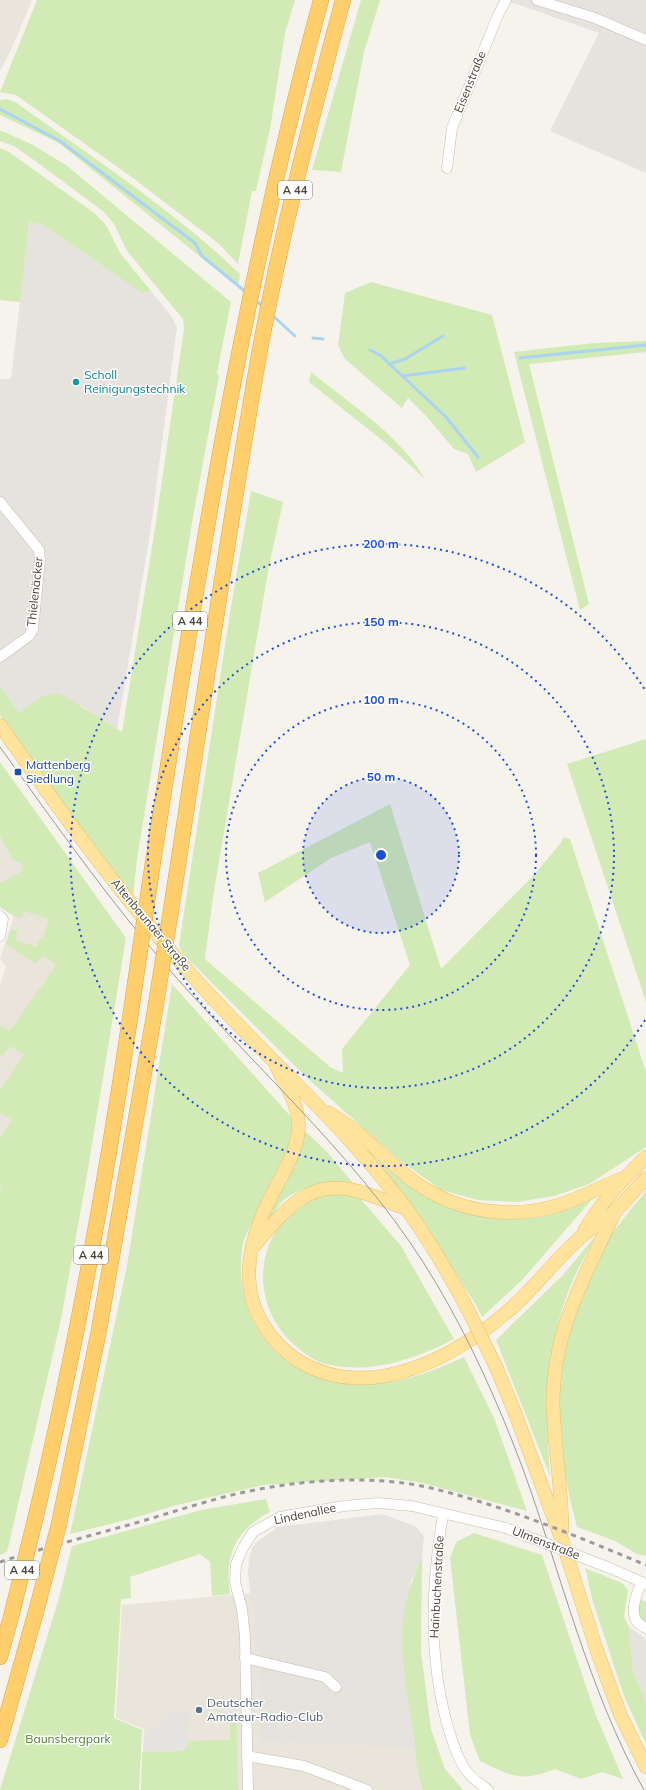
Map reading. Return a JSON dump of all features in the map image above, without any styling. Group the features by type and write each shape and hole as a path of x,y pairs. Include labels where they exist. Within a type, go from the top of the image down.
{"highway":[{"name":"A 44","path":"0,1657 34,1524 72,1357 104,1186 188,628 260,248 294,101 321,0"},
{"name":"A 44","path":"0,1740 38,1608 59,1524 99,1330 155,1010 256,370 278,264 312,116 343,0"}],"main road":[{"name":"Altenbaunaer Straße","path":"0,725 55,803 128,900 205,990 275,1063 321,1108"},
{"path":"275,1063 296,1105 298,1138 262,1215 252,1249 249,1280 252,1300 258,1315 277,1344 289,1354 317,1369 344,1376 378,1377 398,1374 423,1366 469,1340 517,1303 582,1236 616,1211 646,1178"},
{"path":"321,1108 346,1122 420,1186 443,1198 470,1208 508,1213 536,1211 566,1203 624,1178"},
{"path":"321,1108 406,1209 432,1247 468,1310 497,1369 516,1413 562,1540 597,1651 618,1707 646,1767"},
{"path":"582,1236 590,1222 624,1178 646,1156"},
{"path":"252,1249 290,1205 321,1190 337,1188 349,1189 377,1197 406,1209"},
{"path":"562,1540 562,1506 555,1443 553,1401 556,1366 563,1332 573,1299 616,1211"}],"street":[{"name":"Eisenstraße","path":"447,168 452,128 498,15 506,0"},
{"path":"537,0 595,18 646,40"},
{"name":"Thielenäcker","path":"0,502 39,550 40,561 33,629 29,636 0,657"},
{"path":"0,916 3,919 0,936"},
{"name":"Lindenallee","path":"248,1790 245,1658 242,1609 236,1582 236,1570 243,1548 253,1532 280,1517 344,1506 378,1503 412,1506 443,1514"},
{"name":"Ulmenstraße","path":"443,1514 474,1519 506,1528 610,1568 644,1583"},
{"name":"Hainbuchenstraße","path":"443,1514 436,1562 433,1610 437,1678 444,1713 455,1748 469,1774 488,1790"},
{"path":"644,1583 633,1605 634,1616 641,1626 646,1628"},
{"path":"245,1658 325,1677 336,1687"},
{"path":"247,1756 304,1766 367,1790"}],"shaded area":[{"path":"0,0 32,0 0,72"},
{"path":"505,0 646,0 646,173 550,131 599,33"},
{"path":"29,222 43,225 142,293 151,291 172,317 177,327 150,534 117,730 83,707 41,697 19,713 0,686 0,379 11,379"},
{"path":"0,778 95,917 0,1218 0,985 6,966 0,959 14,916 0,907"},
{"path":"383,1514 415,1526 424,1536 422,1556 411,1581 403,1665 416,1749 259,1742 258,1653 248,1574 249,1558 252,1548 258,1541 278,1527"},
{"path":"251,1593 258,1650 259,1742 416,1749 418,1778 423,1790 141,1790 144,1729 116,1718 122,1605"},
{"path":"629,1627 646,1639 646,1702 633,1671"},
{"path":"173,1711 190,1711 188,1740 184,1751 145,1752 144,1737"}],"green space":[{"path":"37,0 295,0 285,33 270,129 256,191 252,191 238,264 218,243 133,178 16,95 0,92"},
{"path":"361,0 380,0 364,52 341,172 312,170"},
{"path":"7,99 15,102 102,163 187,227 240,274 238,287 59,143 0,115 0,100"},
{"path":"0,130 33,145 66,165 231,302 217,373 219,376 193,517 137,859 133,897 96,850 0,715 0,686 19,713 41,697 59,693 122,732 154,535 184,329 183,319 127,251 114,224 104,212 14,146 0,141"},
{"path":"0,148 9,152 94,213 106,225 120,253 151,291 142,293 43,225 29,222 20,302 0,300"},
{"path":"371,282 492,315 525,442 476,472 468,454 454,449 427,417 408,398 402,408 345,359 338,345 345,293"},
{"path":"646,341 646,352 529,364 589,604 580,610 514,352 594,343"},
{"path":"311,372 358,408 388,434 402,448 425,479 387,444 309,382"},
{"path":"251,491 283,502 269,566 213,897 205,959 330,1067 343,1073 342,1049 410,965 370,842 331,858 265,902 258,873 390,804 441,969 533,876 560,844 564,837 570,839 646,1072 646,1147 589,1184 554,1196 517,1202 478,1200 441,1190 398,1159 306,1077 182,953 179,945 230,613"},
{"path":"646,739 646,1002 567,764"},
{"path":"0,762 126,938 86,1181 61,1319 7,1552 0,1555 0,1190 2,1187 0,1186 0,1138 12,1120 0,1112 0,1091 24,1055 10,1046 3,1056 0,1054 0,1025 10,1031 56,965 43,955 36,964 6,944 11,930 18,931 15,940 37,947 40,938 43,939 49,919 24,911 22,918 14,916 0,907 0,883 24,870 21,864 13,860 0,836"},
{"path":"172,984 292,1118 293,1134 291,1142 246,1234 242,1249 241,1276 245,1301 254,1324 268,1344 285,1360 306,1372 330,1380 357,1384 385,1383 426,1373 464,1357 494,1418 527,1511 422,1483 386,1477 264,1485 177,1505 130,1519 70,1534 127,1266"},
{"path":"304,1130 328,1153 354,1184 327,1183 301,1190 282,1201 266,1224 272,1205"},
{"path":"377,1159 395,1173 432,1197 472,1213 493,1217 515,1218 546,1216 594,1197 522,1280 482,1317 432,1236"},
{"path":"646,1191 646,1556 637,1554 613,1540 577,1527 571,1505 563,1459 560,1388 566,1342 572,1321 594,1265 608,1240"},
{"path":"336,1193 359,1197 401,1246 454,1339 408,1359 359,1368 342,1367 322,1363 297,1347 281,1330 270,1310 264,1289 264,1267 269,1246 279,1226 294,1210 315,1197"},
{"path":"597,1234 573,1280 557,1328 552,1352 548,1400 548,1450 550,1476 496,1340 563,1275"},
{"name":"Baunsbergpark","path":"266,1499 270,1512 248,1527 240,1536 231,1556 229,1568 230,1594 212,1596 210,1562 200,1554 130,1577 131,1598 121,1599 114,1718 142,1730 139,1790 0,1790 59,1598 72,1546 201,1510"},
{"path":"474,1533 542,1555 595,1713 623,1779 602,1772 581,1779 555,1769 533,1776 516,1776 500,1771 480,1761 470,1735 450,1558 456,1542"},
{"path":"422,1556 421,1651 431,1729 445,1769 463,1790 423,1790 417,1770 414,1736 403,1663 402,1634 404,1612 408,1596"},
{"path":"585,1568 622,1583 628,1590 624,1617 629,1627 633,1671 646,1702 646,1744 624,1696 593,1602"},
{"path":"642,1599 644,1602 646,1600 646,1622 638,1612"},
{"path":"230,1723 237,1723 238,1790 141,1790 142,1752 184,1751 189,1741 230,1740"}],"waterway":[{"path":"0,109 60,141 195,243 202,256 247,293"},
{"path":"254,299 264,307"},
{"path":"272,315 295,336"},
{"path":"389,364 405,359 443,336"},
{"path":"313,338 323,339"},
{"path":"520,358 646,345"},
{"path":"370,350 380,355 446,417 478,457"},
{"path":"402,376 465,368"}],"tram line":[{"path":"0,747 84,863 128,920 174,975 346,1161 409,1240 436,1283 473,1351 504,1421 523,1469 591,1673 624,1752 644,1790"}],"railway":[{"path":"0,1562 240,1493 263,1488 311,1482 360,1480 408,1484 459,1495 540,1522 646,1565"}],"place":[{"name":"Scholl Reinigungstechnik","path":"76,382"},
{"name":"Mattenberg Siedlung","path":"18,772"},
{"name":"Deutscher Amateur-Radio-Club","path":"199,1710"}]}
